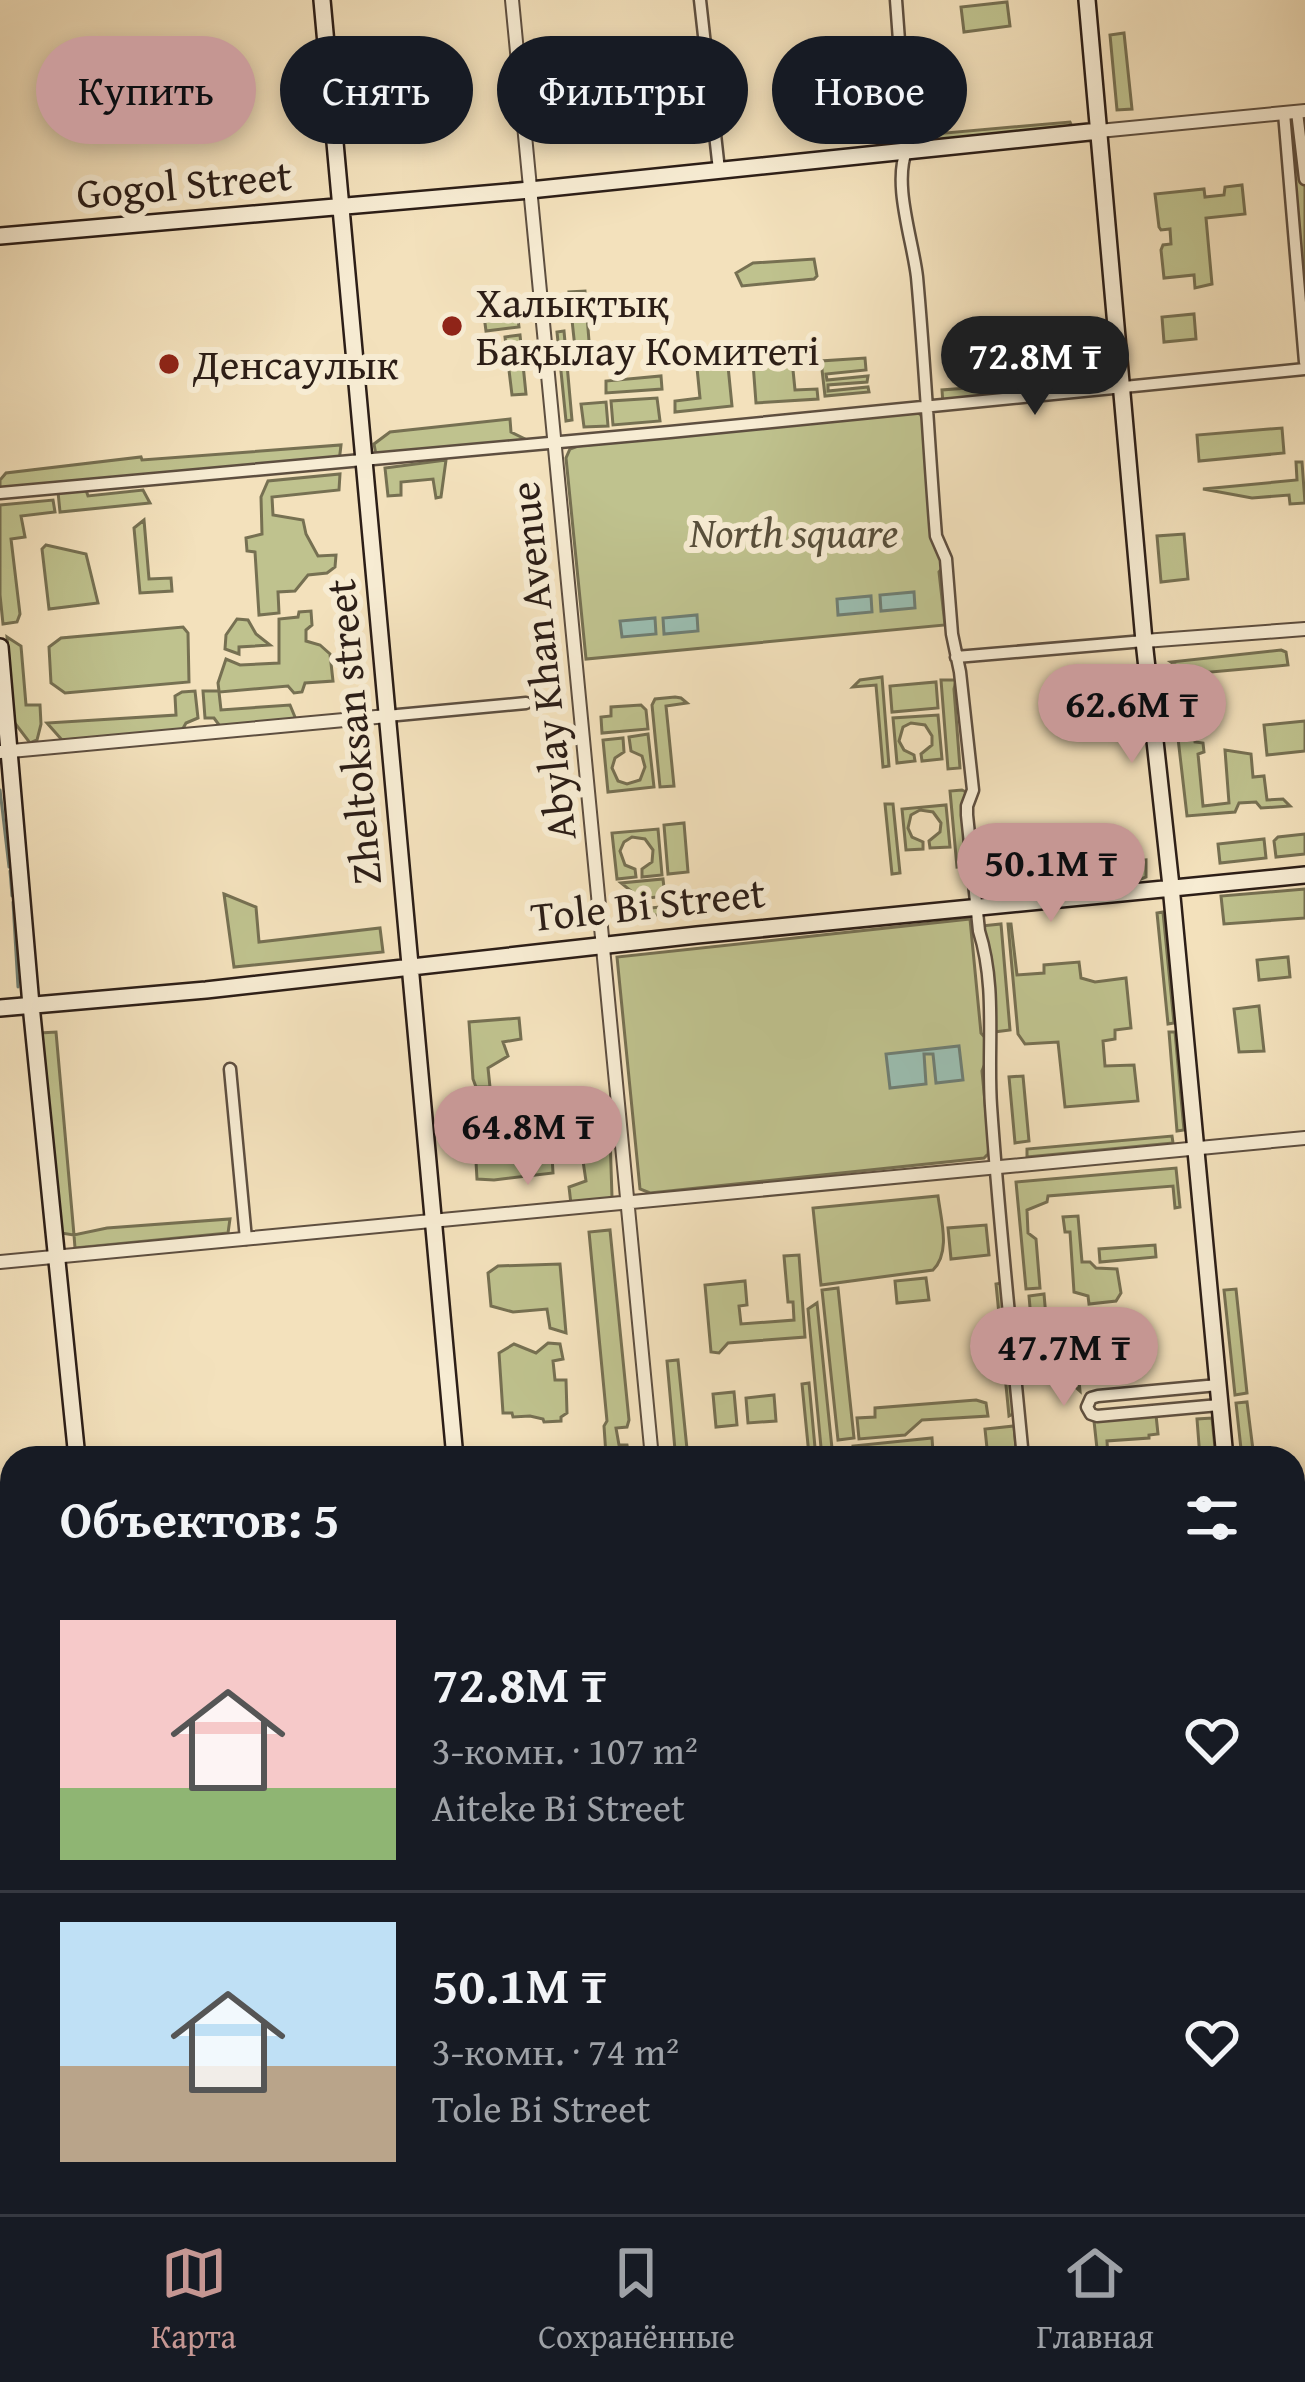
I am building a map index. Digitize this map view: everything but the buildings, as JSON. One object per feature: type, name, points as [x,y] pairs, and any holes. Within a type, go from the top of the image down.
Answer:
[{"type":"main road","name":"Zheltoksan street","points":[[322,0],[453,1446]]},
{"type":"main road","points":[[1088,0],[1144,641],[1172,886],[1224,1446]]},
{"type":"main road","name":"Gogol Street","points":[[0,236],[530,190],[906,145],[1099,131]]},
{"type":"main road","points":[[0,647],[6,752],[76,1446]]},
{"type":"main road","name":"Tole Bi Street","points":[[0,1008],[1305,875]]},
{"type":"street","name":"Abylay Khan Avenue","points":[[512,0],[651,1446]]},
{"type":"street","points":[[700,0],[719,170]]},
{"type":"street","points":[[896,0],[906,145],[902,172],[916,273],[936,536],[946,559],[973,790],[967,806],[992,1037],[988,1068],[1022,1446]]},
{"type":"street","points":[[1295,112],[1305,179]]},
{"type":"street","points":[[0,493],[1124,387],[1305,365],[1295,112]]},
{"type":"street","name":"Gogol Street","points":[[1099,131],[1295,112]]},
{"type":"street","points":[[956,657],[1305,628]]},
{"type":"street","points":[[6,752],[526,703]]},
{"type":"street","points":[[230,1069],[247,1239]]},
{"type":"street","points":[[0,1262],[628,1203],[996,1176],[1305,1138]]},
{"type":"street","points":[[1218,1385],[1098,1396],[1091,1398],[1088,1407],[1097,1416],[1220,1405]]},
{"type":"green space","points":[[1007,2],[1010,26],[964,32],[961,7]]},
{"type":"green space","points":[[1124,33],[1132,109],[1117,110],[1110,35]]},
{"type":"green space","points":[[1070,122],[1072,127],[967,137],[967,131]]},
{"type":"green space","points":[[1301,137],[1305,179],[1305,358],[1286,138]]},
{"type":"green space","points":[[1242,185],[1245,214],[1206,218],[1212,284],[1195,288],[1194,275],[1164,278],[1161,250],[1171,244],[1170,229],[1159,227],[1155,194],[1204,189],[1205,197],[1224,195],[1225,187]]},
{"type":"green space","points":[[814,259],[814,279],[742,286],[736,273],[753,263]]},
{"type":"green space","points":[[585,291],[591,366],[577,367],[569,292]]},
{"type":"green space","points":[[516,303],[519,327],[486,331],[483,308]]},
{"type":"green space","points":[[1194,314],[1196,339],[1164,342],[1162,317]]},
{"type":"green space","points":[[564,331],[572,420],[566,421],[557,332]]},
{"type":"green space","points":[[520,335],[526,394],[512,395],[505,337]]},
{"type":"green space","points":[[865,358],[866,370],[826,374],[827,380],[868,376],[867,382],[828,385],[828,391],[868,387],[869,392],[825,396],[821,361]]},
{"type":"green space","points":[[792,360],[795,390],[817,389],[818,399],[756,403],[753,363]]},
{"type":"green space","points":[[728,366],[732,406],[675,412],[675,401],[700,398],[697,368]]},
{"type":"green space","points":[[661,376],[662,389],[606,393],[606,381]]},
{"type":"green space","points":[[1110,376],[1111,388],[1015,396],[1015,384]]},
{"type":"green space","points":[[1006,385],[1007,397],[943,404],[942,390]]},
{"type":"green space","points":[[657,398],[660,421],[613,425],[611,401]]},
{"type":"green space","points":[[606,402],[608,426],[584,427],[581,404]]},
{"type":"green space","name":"North square","points":[[915,412],[923,419],[943,567],[939,572],[945,625],[586,659],[566,458],[570,449]]},
{"type":"green space","points":[[510,419],[511,432],[531,442],[376,455],[374,444],[390,432]]},
{"type":"green space","points":[[1282,428],[1284,453],[1199,461],[1197,435]]},
{"type":"green space","points":[[341,445],[339,462],[0,493],[0,480],[6,473],[141,457]]},
{"type":"green space","points":[[446,460],[441,497],[436,498],[433,479],[401,482],[401,495],[388,496],[385,468]]},
{"type":"green space","points":[[1296,462],[1302,462],[1305,503],[1290,504],[1289,495],[1252,498],[1203,489],[1297,480]]},
{"type":"green space","points":[[340,474],[339,490],[272,497],[273,515],[303,520],[318,556],[336,555],[335,567],[308,575],[295,591],[278,592],[279,613],[259,615],[255,552],[247,551],[246,538],[262,534],[261,497],[268,481]]},
{"type":"green space","points":[[86,490],[88,496],[143,490],[150,503],[60,512],[58,492]]},
{"type":"green space","points":[[53,500],[55,512],[21,516],[25,537],[11,539],[20,614],[17,622],[3,624],[0,505]]},
{"type":"green space","points":[[144,520],[149,579],[171,578],[172,591],[140,593],[134,528]]},
{"type":"green space","points":[[1184,534],[1188,579],[1161,582],[1157,536]]},
{"type":"green space","points":[[46,545],[86,554],[98,603],[49,609],[42,549]]},
{"type":"green space","points":[[311,611],[306,641],[330,654],[333,681],[305,683],[302,692],[294,693],[288,686],[219,692],[221,710],[290,705],[297,722],[222,729],[214,718],[205,718],[203,691],[219,691],[226,659],[240,665],[279,663],[279,619]]},
{"type":"green space","points":[[237,619],[248,620],[270,645],[239,647],[239,654],[225,649],[226,635]]},
{"type":"green space","points":[[183,627],[188,633],[189,682],[65,693],[51,683],[49,647],[61,638]]},
{"type":"green space","points":[[7,637],[21,646],[26,705],[40,705],[37,740],[30,743],[14,722]]},
{"type":"green space","points":[[1286,652],[1288,665],[1189,674],[1171,662]]},
{"type":"green space","points":[[882,677],[889,766],[883,767],[876,685],[853,687],[860,680]]},
{"type":"green space","points":[[941,680],[956,680],[960,768],[948,769]]},
{"type":"green space","points":[[936,682],[938,708],[892,712],[890,686]]},
{"type":"green space","points":[[195,691],[198,718],[186,723],[181,732],[62,740],[47,723],[176,715],[175,696]]},
{"type":"green space","points":[[1191,693],[1195,742],[1203,743],[1204,752],[1198,754],[1203,806],[1229,803],[1225,750],[1251,754],[1253,777],[1264,776],[1267,800],[1283,799],[1290,806],[1261,808],[1256,802],[1239,803],[1235,812],[1187,816],[1173,695]]},
{"type":"green space","points":[[675,697],[687,703],[666,706],[674,786],[660,787],[652,705],[655,699]]},
{"type":"green space","points":[[641,705],[648,729],[602,733],[601,717],[611,716],[611,707]]},
{"type":"green space","points":[[938,715],[942,759],[922,761],[932,736],[925,725],[911,723],[903,727],[899,741],[915,761],[897,763],[893,718]]},
{"type":"green space","points":[[1305,721],[1305,751],[1267,755],[1264,725]]},
{"type":"green space","points":[[648,734],[654,787],[608,792],[603,740],[623,738],[624,752],[612,768],[618,781],[627,784],[640,780],[645,767],[642,756],[631,751],[629,737]]},
{"type":"green space","points":[[950,791],[966,792],[962,807],[967,866],[957,867]]},
{"type":"green space","points":[[885,804],[893,804],[900,873],[892,874]]},
{"type":"green space","points":[[946,805],[950,847],[930,848],[929,841],[940,832],[941,823],[933,812],[920,810],[911,815],[908,828],[912,837],[923,842],[923,849],[906,850],[902,809]]},
{"type":"green space","points":[[684,823],[688,872],[668,874],[664,825]]},
{"type":"green space","points":[[658,829],[662,875],[642,877],[642,869],[652,862],[653,850],[645,839],[632,837],[620,851],[636,877],[617,879],[612,833]]},
{"type":"green space","points":[[1305,834],[1305,854],[1276,857],[1278,837]]},
{"type":"green space","points":[[1264,839],[1266,858],[1220,863],[1218,844]]},
{"type":"green space","points":[[1146,860],[1146,877],[1126,888],[1105,889],[1099,874],[1080,877],[1080,866]]},
{"type":"green space","points":[[1073,867],[1077,882],[1070,883],[1067,892],[1026,896],[1003,889],[1002,873]]},
{"type":"green space","points":[[663,879],[665,896],[641,899],[621,883]]},
{"type":"green space","points":[[1305,889],[1305,918],[1224,924],[1221,896]]},
{"type":"green space","points":[[224,894],[256,907],[259,942],[380,928],[383,952],[234,967]]},
{"type":"green space","points":[[691,904],[692,912],[621,918],[620,911]]},
{"type":"green space","points":[[1163,912],[1174,1023],[1168,1024],[1157,913]]},
{"type":"green space","points":[[970,919],[981,1033],[990,1051],[982,1071],[989,1145],[984,1158],[650,1193],[640,1189],[617,957]]},
{"type":"green space","points":[[1001,924],[1010,1030],[994,1032],[981,926]]},
{"type":"green space","points":[[1008,924],[1017,975],[1044,973],[1044,965],[1079,962],[1081,978],[1095,982],[1126,978],[1131,1028],[1115,1030],[1115,1039],[1103,1041],[1105,1066],[1134,1065],[1138,1101],[1065,1107],[1058,1042],[1025,1044],[1018,1034]]},
{"type":"green space","points":[[1288,957],[1290,977],[1259,980],[1257,960]]},
{"type":"green space","points":[[1259,1006],[1264,1051],[1239,1052],[1234,1009]]},
{"type":"green space","points":[[519,1018],[521,1039],[503,1042],[508,1056],[488,1068],[490,1087],[476,1087],[469,1022]]},
{"type":"green space","points":[[56,1032],[74,1235],[61,1233],[40,1033]]},
{"type":"green space","points":[[1169,1032],[1175,1032],[1184,1130],[1177,1131]]},
{"type":"green space","points":[[1023,1076],[1029,1141],[1015,1143],[1009,1077]]},
{"type":"green space","points":[[549,1104],[553,1173],[477,1179],[478,1132],[535,1126],[536,1105]]},
{"type":"green space","points":[[610,1136],[612,1197],[571,1204],[569,1187],[586,1181],[580,1141]]},
{"type":"green space","points":[[1172,1136],[1173,1143],[1027,1157],[1027,1149]]},
{"type":"green space","points":[[1176,1168],[1180,1207],[1175,1208],[1173,1186],[1048,1196],[1047,1202],[1027,1210],[1028,1233],[1036,1239],[1040,1288],[1026,1289],[1016,1182]]},
{"type":"green space","points":[[938,1196],[943,1245],[933,1270],[821,1285],[813,1208]]},
{"type":"green space","points":[[1078,1216],[1082,1262],[1117,1269],[1121,1293],[1116,1301],[1089,1304],[1088,1296],[1074,1292],[1070,1232],[1065,1232],[1063,1217]]},
{"type":"green space","points":[[230,1219],[228,1233],[75,1248],[74,1235]]},
{"type":"green space","points":[[986,1225],[989,1255],[951,1259],[948,1228]]},
{"type":"green space","points":[[610,1230],[629,1420],[627,1427],[616,1428],[619,1445],[627,1446],[605,1446],[589,1232]]},
{"type":"green space","points":[[1155,1245],[1156,1257],[1100,1262],[1099,1249]]},
{"type":"green space","points":[[799,1255],[805,1337],[728,1343],[719,1353],[711,1352],[705,1285],[745,1281],[747,1305],[739,1306],[741,1324],[794,1320],[784,1256]]},
{"type":"green space","points":[[560,1264],[566,1333],[550,1328],[547,1309],[513,1312],[491,1306],[488,1273],[498,1266]]},
{"type":"green space","points":[[926,1278],[929,1300],[897,1303],[895,1281]]},
{"type":"green space","points":[[1002,1283],[1015,1413],[1009,1416],[996,1284]]},
{"type":"green space","points":[[838,1288],[854,1438],[838,1440],[822,1290]]},
{"type":"green space","points":[[1236,1289],[1247,1393],[1235,1395],[1224,1290]]},
{"type":"green space","points":[[1044,1294],[1048,1340],[1075,1338],[1080,1391],[1062,1375],[1060,1351],[1034,1353],[1029,1296]]},
{"type":"green space","points":[[817,1303],[832,1446],[821,1446],[808,1309]]},
{"type":"green space","points":[[548,1343],[560,1344],[563,1359],[553,1361],[555,1380],[566,1380],[567,1413],[561,1421],[544,1422],[503,1413],[499,1353],[514,1344],[536,1353]]},
{"type":"green space","points":[[678,1360],[687,1446],[675,1446],[667,1361]]},
{"type":"green space","points":[[809,1383],[815,1446],[808,1446],[802,1384]]},
{"type":"green space","points":[[734,1392],[737,1425],[716,1427],[713,1394]]},
{"type":"green space","points":[[774,1395],[776,1421],[748,1423],[746,1398]]},
{"type":"green space","points":[[1247,1402],[1252,1446],[1241,1446],[1236,1403]]},
{"type":"green space","points":[[986,1403],[988,1416],[922,1420],[905,1435],[859,1439],[857,1418],[875,1417],[875,1408]]},
{"type":"green space","points":[[1156,1415],[1158,1434],[1097,1446],[1094,1421]]},
{"type":"green space","points":[[1212,1418],[1215,1446],[1199,1446],[1197,1419]]},
{"type":"green space","points":[[1014,1426],[1016,1446],[987,1446],[985,1429]]},
{"type":"green space","points":[[932,1438],[933,1446],[853,1446]]},
{"type":"shaded area","points":[[914,592],[915,608],[881,611],[880,595]]},
{"type":"shaded area","points":[[871,596],[872,612],[838,615],[837,599]]},
{"type":"shaded area","points":[[697,615],[698,631],[664,634],[663,618]]},
{"type":"shaded area","points":[[655,618],[656,634],[622,637],[620,621]]},
{"type":"shaded area","points":[[959,1046],[963,1080],[936,1083],[933,1054],[924,1054],[926,1084],[890,1088],[886,1054]]},
{"type":"waterway","points":[[0,790],[9,867]]},
{"type":"waterway","points":[[10,871],[12,896]]},
{"type":"waterway","points":[[13,902],[18,987]]},
{"type":"waterway","points":[[0,1000],[8,1000]]},
{"type":"place","name":"Халықтық Бақылау Комитеті","points":[[452,326]]},
{"type":"place","name":"Денсаулык","points":[[169,364]]}]
